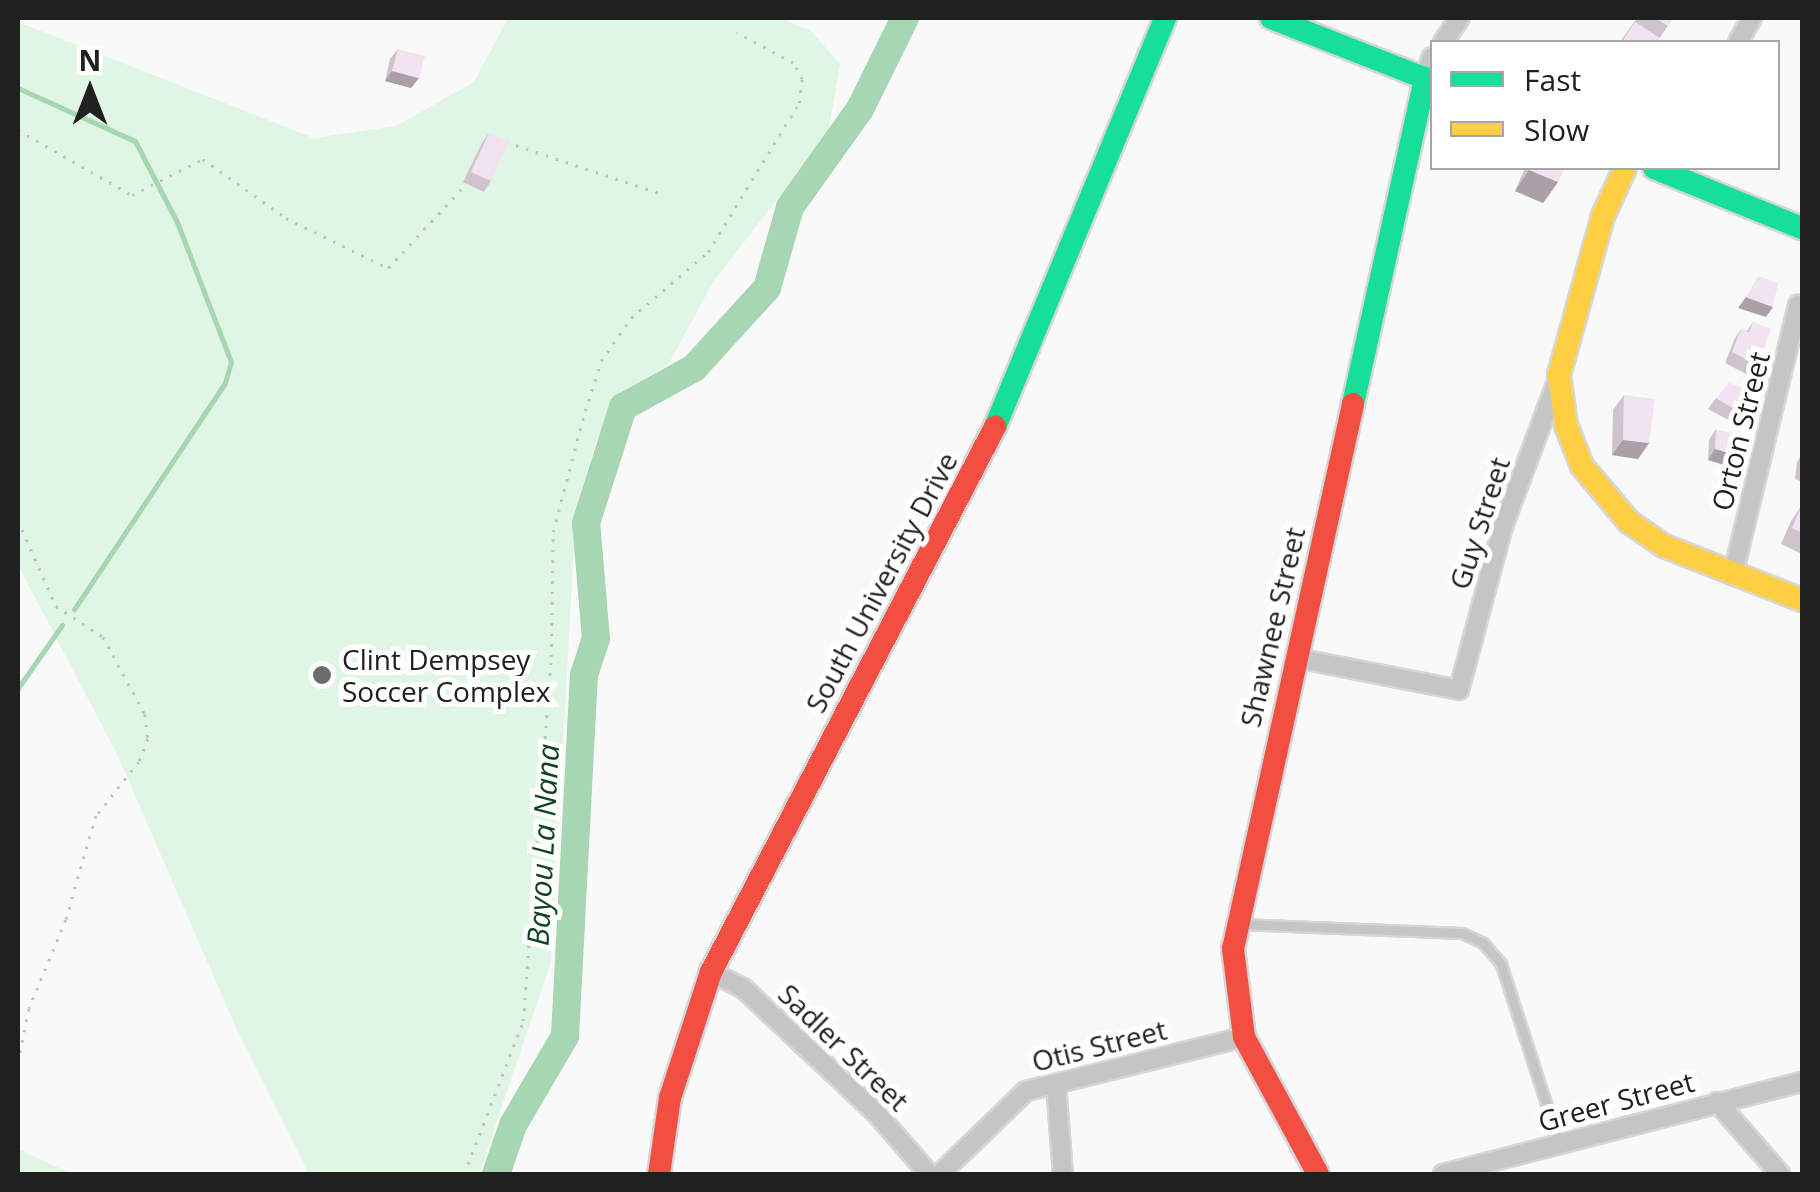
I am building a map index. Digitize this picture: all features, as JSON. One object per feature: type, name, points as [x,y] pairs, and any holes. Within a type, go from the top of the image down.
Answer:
[{"type":"street","name":"South University Drive","points":[[659,1174],[670,1098],[711,972],[1004,412],[1165,18]]},
{"type":"street","points":[[1271,18],[1430,72]]},
{"type":"street","points":[[1444,40],[1460,18]]},
{"type":"street","points":[[1739,40],[1752,18]]},
{"type":"street","name":"Shawnee Street","points":[[1318,1174],[1244,1037],[1231,976],[1237,924],[1430,72]]},
{"type":"street","points":[[1625,170],[1603,216],[1559,375],[1566,425],[1604,496],[1664,546],[1734,570],[1802,600]]},
{"type":"street","points":[[1659,170],[1802,228]]},
{"type":"street","name":"Orton Street","points":[[1734,570],[1798,305]]},
{"type":"street","name":"Guy Street","points":[[1296,658],[1459,690],[1502,528],[1559,375]]},
{"type":"street","name":"Sadler Street","points":[[711,972],[743,988],[876,1112],[929,1174]]},
{"type":"street","name":"Otis Street","points":[[940,1174],[1008,1104],[1056,1084],[1244,1037]]},
{"type":"street","name":"Greer Street","points":[[1443,1174],[1509,1166],[1559,1144],[1802,1082]]},
{"type":"street","points":[[1056,1084],[1063,1174]]},
{"type":"street","points":[[1718,1102],[1780,1174]]},
{"type":"lane","points":[[1237,924],[1462,933],[1483,943],[1501,964],[1559,1144]]},
{"type":"path","points":[[464,1174],[523,1021],[552,657],[552,532],[585,411],[601,362],[630,318],[708,252],[798,103],[802,79],[793,62],[737,33]]},
{"type":"path","points":[[18,130],[132,195],[203,159],[286,218],[388,268],[466,186]]},
{"type":"path","points":[[496,142],[665,195]]},
{"type":"path","points":[[18,520],[56,606],[102,637],[145,714],[148,739],[139,762],[96,816],[66,920],[29,1009],[18,1062]]},
{"type":"green space","name":"Clint Dempsey Soccer Complex","points":[[508,18],[779,18],[810,30],[840,64],[828,134],[713,282],[668,365],[617,394],[597,439],[576,507],[551,962],[479,1174],[309,1174],[237,1030],[117,754],[18,565],[18,22],[314,138],[396,126],[474,82]]},
{"type":"green space","points":[[18,1149],[72,1174],[18,1174]]},
{"type":"building","points":[[1655,18],[1673,18],[1668,26]]},
{"type":"building","points":[[1635,22],[1660,38],[1658,40],[1623,40]]},
{"type":"building","points":[[398,49],[425,56],[419,78],[392,71]]},
{"type":"building","points":[[489,133],[509,142],[491,181],[471,172]]},
{"type":"building","points":[[1529,170],[1563,170],[1558,182]]},
{"type":"building","points":[[1758,276],[1778,283],[1773,307],[1746,297]]},
{"type":"building","points":[[1753,322],[1771,329],[1757,365],[1732,352],[1741,329],[1749,332]]},
{"type":"building","points":[[1729,383],[1749,390],[1742,413],[1716,398]]},
{"type":"building","points":[[1624,395],[1655,399],[1649,443],[1623,440]]},
{"type":"building","points":[[1716,429],[1747,438],[1739,456],[1715,449]]},
{"type":"building","points":[[1802,505],[1802,533],[1792,528]]},
{"type":"waterway","name":"Bayou La Nana","points":[[496,1174],[513,1125],[565,1036],[584,675],[596,639],[586,523],[623,407],[694,368],[767,288],[790,207],[860,109],[905,18]]},
{"type":"waterway","points":[[18,88],[135,141],[177,222],[231,362],[225,383],[74,609]]},
{"type":"waterway","points":[[18,688],[62,625]]},
{"type":"traffic: fast","points":[[995,427],[1165,18]]},
{"type":"traffic: fast","points":[[1271,18],[1430,80]]},
{"type":"traffic: fast","points":[[1353,404],[1425,78]]},
{"type":"traffic: fast","points":[[1659,170],[1802,228]]},
{"type":"traffic: slow","points":[[1624,170],[1603,216],[1559,375],[1566,425],[1582,466],[1629,522],[1664,546],[1802,600]]},
{"type":"traffic: jam","points":[[1318,1174],[1244,1037],[1233,949],[1353,404]]},
{"type":"traffic: jam","points":[[659,1174],[670,1098],[711,972],[995,427]]},
{"type":"place","name":"Clint Dempsey Soccer Complex","points":[[322,675]]}]
